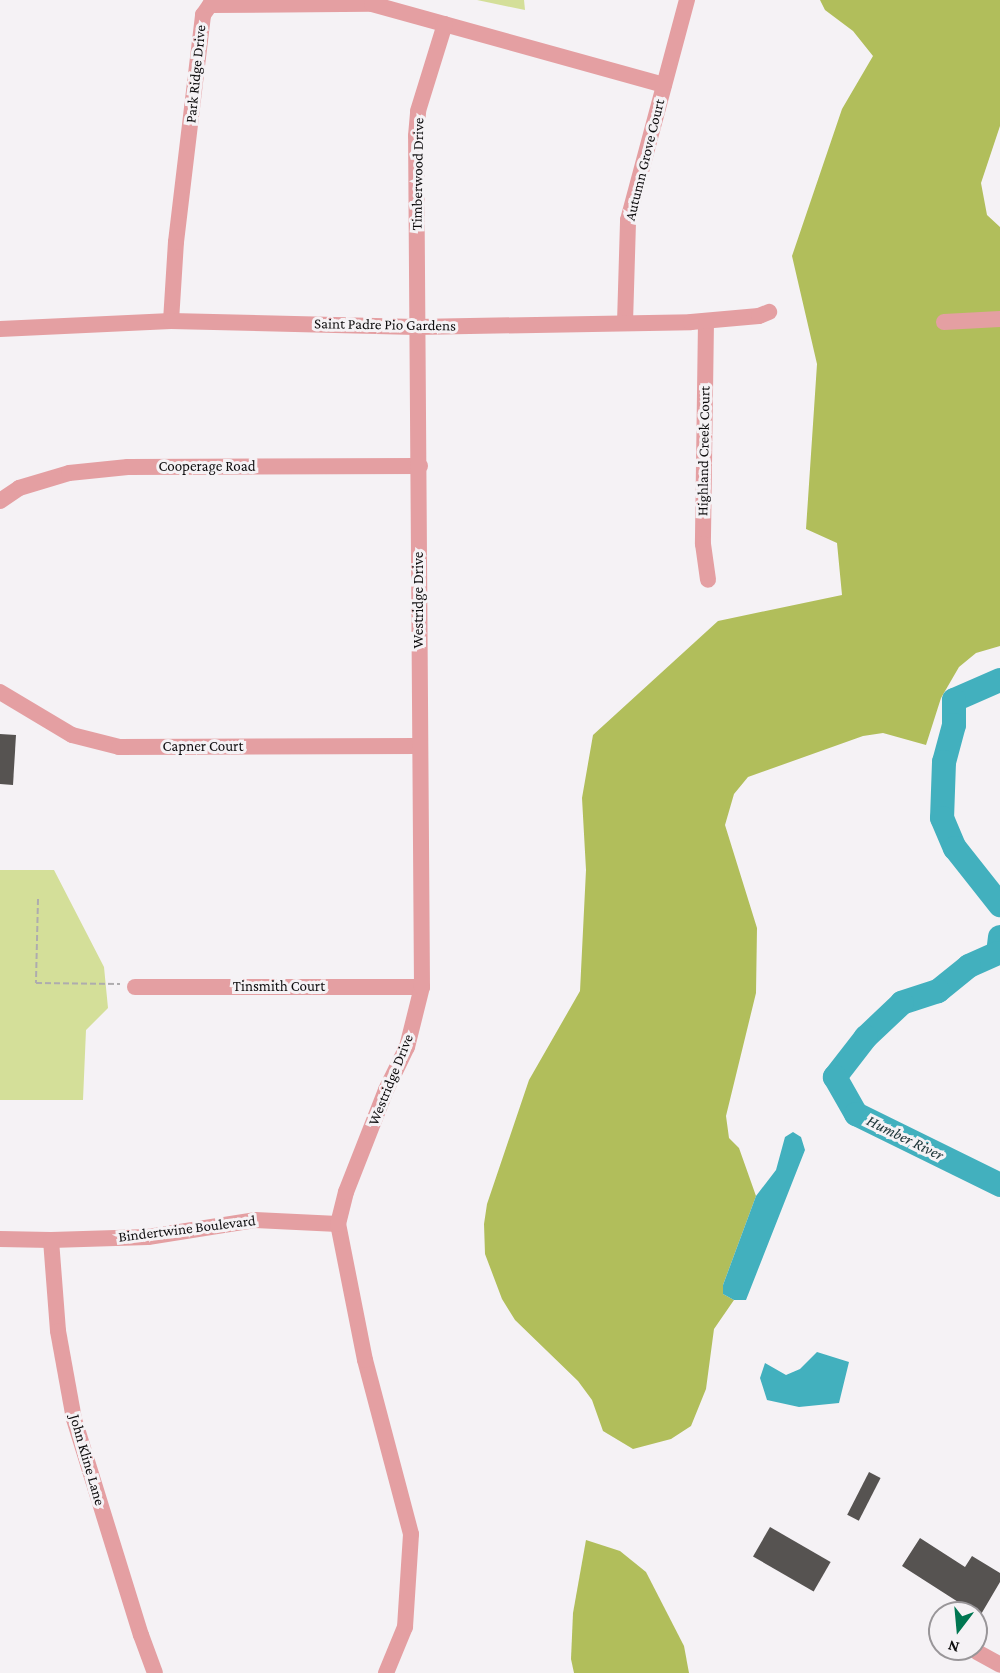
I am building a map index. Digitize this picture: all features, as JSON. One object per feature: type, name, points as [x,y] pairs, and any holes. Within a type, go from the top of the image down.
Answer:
[{"type":"street","name":"Autumn Grove Court","points":[[625,323],[628,220],[687,0]]},
{"type":"street","name":"Park Ridge Drive","points":[[171,321],[176,242],[203,15],[210,5],[372,4],[664,85]]},
{"type":"street","name":"Timberwood Drive","points":[[416,327],[418,111],[445,24]]},
{"type":"street","name":"Saint Padre Pio Gardens","points":[[0,329],[171,321],[416,327],[625,323],[706,321],[759,316],[769,312]]},
{"type":"street","points":[[944,322],[1000,318]]},
{"type":"street","name":"Highland Creek Court","points":[[706,321],[703,544],[708,580]]},
{"type":"street","name":"Westridge Drive","points":[[386,1673],[405,1627],[411,1534],[365,1360],[338,1224],[358,1161],[386,1090],[407,1047],[422,987],[418,746],[420,465],[416,327]]},
{"type":"street","name":"Cooperage Road","points":[[0,501],[19,488],[69,473],[128,467],[420,465]]},
{"type":"street","name":"Capner Court","points":[[0,692],[72,735],[120,747],[418,746]]},
{"type":"street","name":"Tinsmith Court","points":[[135,987],[422,987]]},
{"type":"street","name":"Bindertwine Boulevard","points":[[0,1239],[148,1237],[255,1220],[338,1224]]},
{"type":"street","name":"John Kline Lane","points":[[51,1240],[58,1331],[74,1419],[155,1673]]},
{"type":"path","points":[[38,899],[36,983],[111,982],[135,987]]},
{"type":"green space","points":[[477,0],[524,0],[525,10]]},
{"type":"green space","points":[[820,0],[1000,0],[1000,126],[981,183],[987,215],[1000,227],[1000,646],[976,653],[959,667],[941,698],[926,745],[883,733],[863,736],[748,777],[734,794],[725,825],[757,928],[756,993],[726,1116],[729,1138],[739,1148],[756,1196],[723,1285],[723,1294],[734,1300],[714,1329],[706,1389],[691,1426],[671,1439],[633,1449],[603,1431],[592,1400],[578,1381],[515,1320],[502,1299],[485,1254],[484,1224],[487,1204],[529,1080],[580,991],[586,870],[582,798],[593,735],[718,621],[842,595],[837,543],[806,529],[817,364],[792,256],[842,109],[873,56],[853,31],[825,10]]},
{"type":"green space","points":[[0,870],[54,870],[104,967],[108,1008],[86,1030],[83,1100],[0,1100]]},
{"type":"green space","points":[[586,1540],[620,1551],[646,1572],[684,1646],[689,1673],[574,1673],[571,1659],[573,1613]]},
{"type":"water","points":[[793,1132],[801,1137],[805,1150],[746,1300],[734,1300],[723,1294],[723,1285],[756,1196],[776,1170],[785,1137]]},
{"type":"water","points":[[817,1352],[849,1362],[839,1403],[799,1407],[767,1400],[760,1378],[765,1363],[786,1375],[800,1369]]},
{"type":"building","points":[[0,734],[16,735],[13,785],[0,784]]},
{"type":"building","points":[[869,1472],[881,1478],[859,1521],[847,1515]]},
{"type":"building","points":[[770,1527],[831,1562],[814,1591],[753,1556]]},
{"type":"building","points":[[920,1538],[965,1567],[972,1556],[1000,1573],[1000,1582],[988,1602],[957,1601],[902,1566]]},
{"type":"waterway","name":"Humber River","points":[[1000,680],[954,700],[954,725],[944,762],[942,818],[955,848],[1000,905]]},
{"type":"waterway","name":"Humber River","points":[[1000,937],[998,953],[969,966],[938,991],[902,1003],[866,1037],[835,1077],[856,1114],[1000,1185]]}]
